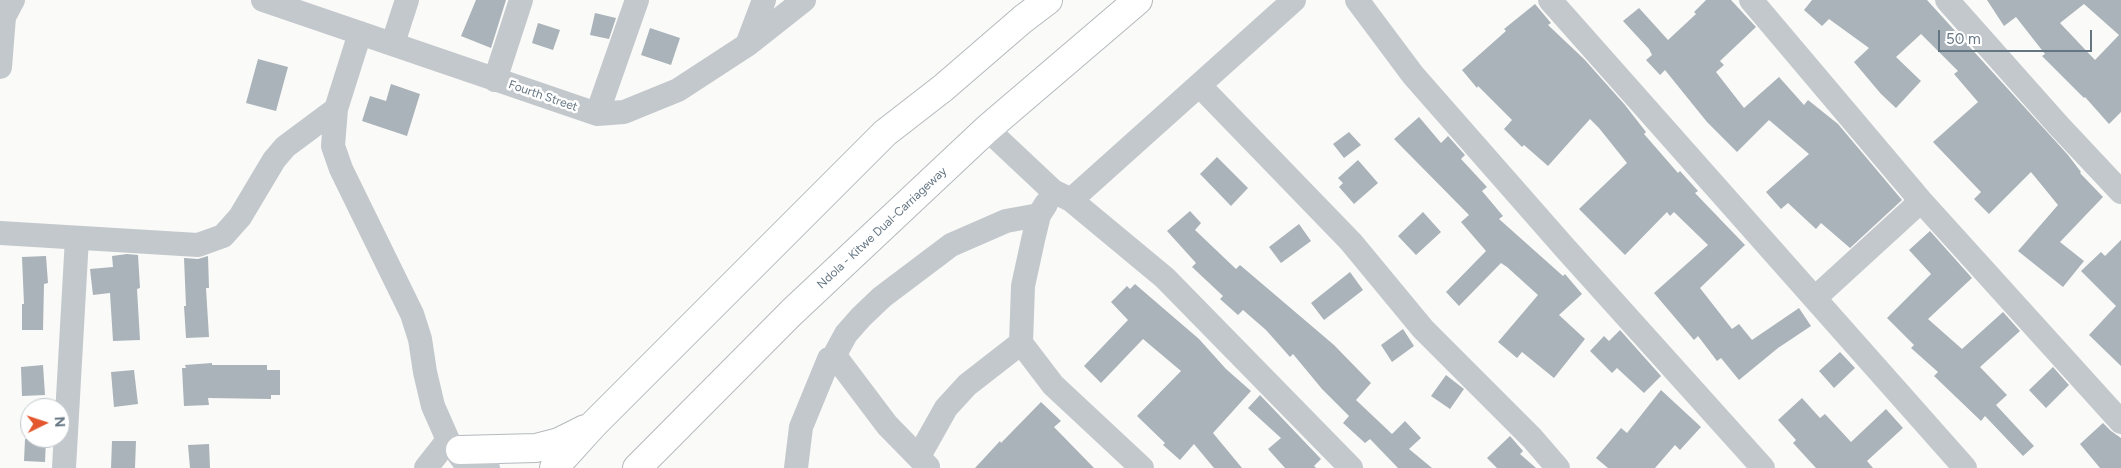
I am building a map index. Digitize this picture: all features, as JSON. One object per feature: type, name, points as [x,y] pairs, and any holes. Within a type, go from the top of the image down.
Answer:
[{"type":"highway","points":[[554,468],[594,424],[885,133],[943,88],[1022,19],[1048,0]]},
{"type":"highway","name":"Ndola - Kitwe Dual-Carriageway","points":[[637,468],[792,312],[987,129],[1138,0]]},
{"type":"highway","points":[[458,454],[536,448],[559,442],[594,424]]},
{"type":"street","points":[[0,67],[4,17],[13,0]]},
{"type":"street","points":[[393,43],[408,0]]},
{"type":"street","points":[[495,80],[522,0]]},
{"type":"street","points":[[597,114],[637,0]]},
{"type":"street","points":[[748,44],[764,0]]},
{"type":"street","name":"Fourth Street","points":[[277,2],[360,33],[597,114],[624,112],[678,90],[748,44],[804,0]]},
{"type":"street","points":[[796,468],[801,427],[828,359],[833,358],[846,334],[882,297],[951,245],[1006,221],[1039,215],[1200,86],[1294,0]]},
{"type":"street","points":[[1357,0],[1420,82],[1565,248],[1763,468]]},
{"type":"street","points":[[1550,0],[1965,468]]},
{"type":"street","points":[[1751,0],[1921,201],[2121,422]]},
{"type":"street","points":[[1947,0],[2059,126],[2121,192]]},
{"type":"street","points":[[360,33],[336,110],[333,146],[341,169],[412,314],[420,339],[433,406],[458,454],[488,468]]},
{"type":"street","points":[[1200,86],[1351,242],[1423,329],[1532,438],[1558,468]]},
{"type":"street","points":[[0,233],[198,245],[223,236],[240,217],[274,160],[285,147],[336,110]]},
{"type":"street","points":[[987,129],[1062,196],[1165,278],[1351,468]]},
{"type":"street","points":[[1815,298],[1921,201]]},
{"type":"street","points":[[1039,215],[1023,286],[1021,343],[1053,385],[1142,468]]},
{"type":"street","points":[[64,468],[76,238]]},
{"type":"street","points":[[833,358],[838,360],[887,425],[924,462],[946,408],[966,385],[1021,343]]},
{"type":"street","points":[[426,468],[458,454]]},
{"type":"building","points":[[476,0],[506,0],[491,48],[461,36]]},
{"type":"building","points":[[1706,0],[1731,0],[1756,27],[1720,61],[1724,65],[1716,72],[1744,108],[1779,77],[1804,105],[1808,100],[1838,124],[1902,200],[1850,248],[1821,223],[1816,229],[1788,203],[1781,209],[1766,192],[1809,154],[1769,120],[1737,152],[1707,122],[1665,70],[1660,75],[1646,60],[1652,55],[1649,49],[1623,21],[1639,8],[1668,40],[1696,14],[1694,12]]},
{"type":"building","points":[[1812,0],[1927,0],[2068,155],[2080,173],[2103,197],[2060,242],[2084,261],[2063,287],[2018,251],[2058,205],[2031,172],[1989,214],[1974,199],[1981,192],[1933,142],[1978,102],[1954,74],[1958,71],[1921,34],[1896,57],[1921,81],[1896,108],[1881,94],[1854,62],[1869,48],[1829,19],[1822,26],[1804,10]]},
{"type":"building","points":[[1987,0],[2121,0],[2121,112],[2109,124],[2085,97],[2042,56],[2045,54],[2016,17],[2004,26]],"holes":[[[2084,4],[2119,35],[2095,60],[2060,23]]]},
{"type":"building","points":[[1535,4],[1551,23],[1548,25],[1584,59],[1625,105],[1646,132],[1644,134],[1678,173],[1680,171],[1698,191],[1695,193],[1745,245],[1700,288],[1732,329],[1739,324],[1752,340],[1799,308],[1811,326],[1778,348],[1739,380],[1721,358],[1717,361],[1698,336],[1694,340],[1654,293],[1708,245],[1674,212],[1670,216],[1667,212],[1625,255],[1579,209],[1627,163],[1599,128],[1590,119],[1548,166],[1524,145],[1522,147],[1504,129],[1512,120],[1478,86],[1477,88],[1462,70],[1506,31],[1504,29]]},
{"type":"building","points":[[595,13],[616,18],[609,39],[590,35]]},
{"type":"building","points":[[538,23],[560,30],[553,50],[532,43]]},
{"type":"building","points":[[650,28],[680,38],[671,65],[641,55]]},
{"type":"building","points":[[258,59],[288,67],[276,111],[246,103]]},
{"type":"building","points":[[391,84],[420,94],[407,136],[362,121],[370,96],[386,101]]},
{"type":"building","points":[[1419,117],[1441,143],[1448,136],[1465,155],[1461,159],[1487,187],[1482,191],[1503,216],[1499,219],[1563,276],[1565,274],[1582,294],[1559,315],[1585,339],[1554,378],[1522,352],[1517,358],[1498,342],[1538,295],[1507,267],[1501,263],[1459,306],[1446,292],[1486,251],[1461,222],[1469,215],[1394,139]]},
{"type":"building","points":[[1349,132],[1361,145],[1344,158],[1333,144]]},
{"type":"building","points":[[1217,157],[1248,188],[1231,206],[1200,174]]},
{"type":"building","points":[[1358,160],[1378,183],[1354,204],[1339,187],[1343,183],[1338,178]]},
{"type":"building","points":[[1190,211],[1201,223],[1195,230],[1236,269],[1240,265],[1334,345],[1371,383],[1356,400],[1392,434],[1405,421],[1421,438],[1409,449],[1432,468],[1398,468],[1370,439],[1365,443],[1343,423],[1349,416],[1322,389],[1293,354],[1290,357],[1266,330],[1243,310],[1238,315],[1220,299],[1223,296],[1192,267],[1196,263],[1167,231]]},
{"type":"building","points":[[1423,212],[1441,232],[1416,255],[1398,236]]},
{"type":"building","points":[[1299,224],[1311,241],[1281,263],[1269,247]]},
{"type":"building","points":[[1930,231],[1972,278],[1928,319],[1962,349],[2003,312],[2020,331],[1980,367],[2007,395],[1996,405],[2034,446],[2023,456],[1985,416],[1981,421],[1934,376],[1938,372],[1911,348],[1914,345],[1887,318],[1931,274],[1909,250]]},
{"type":"building","points":[[2121,240],[2121,366],[2089,335],[2116,306],[2081,271],[2101,252],[2105,256]]},
{"type":"building","points":[[138,255],[140,288],[137,289],[140,340],[113,341],[110,293],[93,295],[90,269],[113,267],[112,256]]},
{"type":"building","points":[[46,256],[48,283],[44,284],[43,330],[22,330],[22,304],[24,304],[22,257]]},
{"type":"building","points":[[208,256],[209,288],[206,288],[209,337],[186,338],[184,258],[198,259]]},
{"type":"building","points":[[1350,272],[1363,290],[1324,320],[1311,303]]},
{"type":"building","points":[[1135,284],[1199,339],[1226,369],[1251,391],[1213,433],[1242,468],[1214,468],[1194,444],[1180,460],[1163,445],[1165,443],[1137,416],[1181,371],[1143,339],[1101,383],[1084,366],[1128,320],[1111,302],[1127,286],[1130,289]]},
{"type":"building","points":[[1403,329],[1414,346],[1392,362],[1381,345]]},
{"type":"building","points":[[1620,330],[1661,376],[1644,393],[1617,368],[1612,373],[1590,351],[1604,336],[1609,341]]},
{"type":"building","points":[[1840,352],[1855,368],[1834,388],[1819,371]]},
{"type":"building","points":[[212,363],[212,365],[267,365],[267,370],[280,370],[280,395],[271,395],[271,399],[208,398],[209,405],[184,406],[182,368],[186,368],[185,365]]},
{"type":"building","points":[[43,365],[45,395],[22,396],[21,367]]},
{"type":"building","points":[[2053,367],[2069,385],[2046,408],[2029,390]]},
{"type":"building","points":[[134,370],[138,404],[114,407],[111,372]]},
{"type":"building","points":[[1446,375],[1464,389],[1450,409],[1431,396]]},
{"type":"building","points":[[1661,390],[1701,427],[1680,450],[1675,445],[1655,468],[1608,468],[1596,458],[1621,428],[1627,433]]},
{"type":"building","points":[[1260,395],[1321,459],[1314,466],[1316,468],[1285,468],[1268,449],[1281,438],[1248,408]]},
{"type":"building","points":[[1802,398],[1820,418],[1825,414],[1851,442],[1886,409],[1903,428],[1867,461],[1873,468],[1816,468],[1793,443],[1796,440],[1778,420]]},
{"type":"building","points":[[1041,402],[1061,421],[1054,427],[1094,468],[975,468],[1000,441],[1001,443]]},
{"type":"building","points":[[2103,423],[2121,438],[2121,468],[2100,468],[2080,444]]},
{"type":"building","points":[[1510,436],[1523,451],[1520,454],[1536,468],[1497,468],[1487,458]]},
{"type":"building","points":[[112,441],[136,441],[135,468],[111,468]]},
{"type":"building","points":[[209,444],[210,468],[190,468],[188,445]]},
{"type":"building","points":[[25,448],[46,448],[45,462],[24,461]]}]
